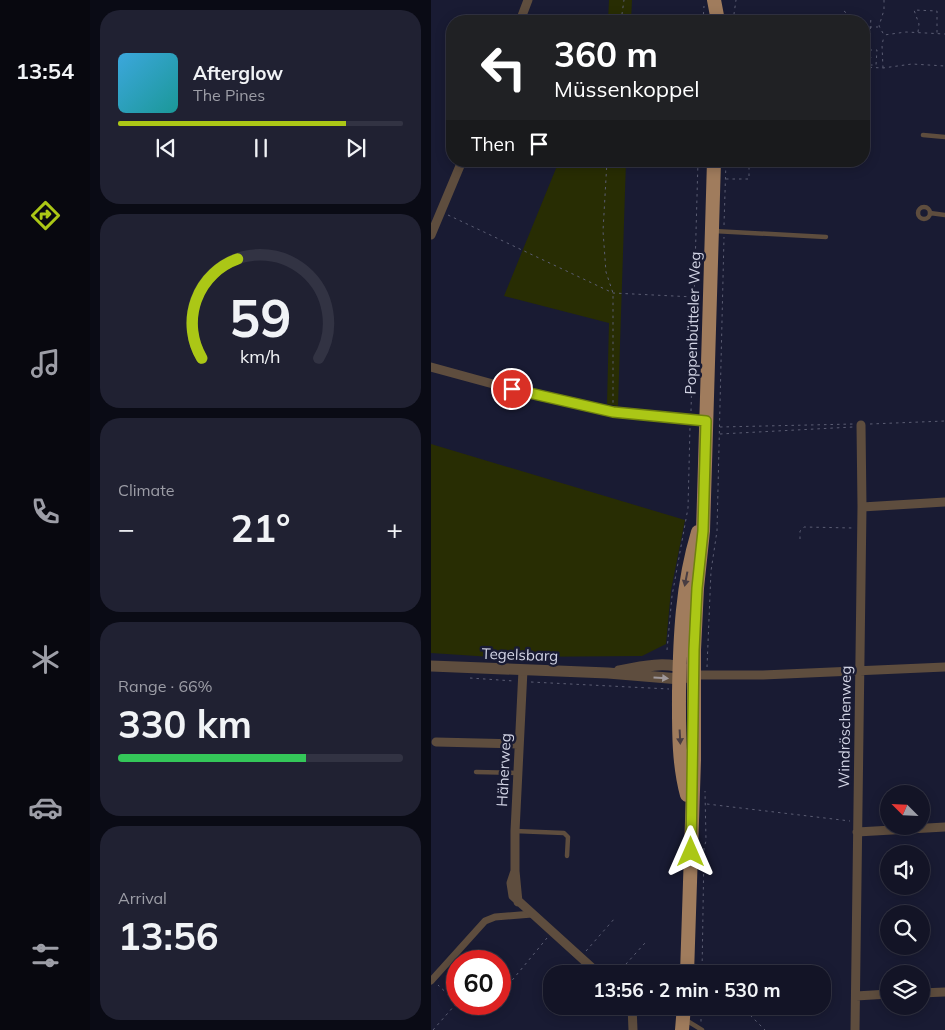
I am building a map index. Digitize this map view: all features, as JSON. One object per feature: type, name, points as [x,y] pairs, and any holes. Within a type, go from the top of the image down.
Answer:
[{"type":"main road","points":[[714,0],[718,15]]},
{"type":"main road","points":[[720,15],[724,0]]},
{"type":"main road","name":"Poppenbütteler Weg","points":[[687,965],[694,760],[694,675],[706,421],[718,231],[714,167]]},
{"type":"main road","name":"Poppenbütteler Weg","points":[[691,811],[684,783],[681,756],[679,678],[686,582],[703,516]]},
{"type":"main road","points":[[687,1015],[691,1027]]},
{"type":"street","points":[[523,15],[529,0]]},
{"type":"street","points":[[431,236],[460,167]]},
{"type":"street","points":[[431,367],[493,384],[613,412],[706,421]]},
{"type":"street","name":"Windröschenweg","points":[[855,1030],[862,507],[861,425]]},
{"type":"street","points":[[862,507],[945,502]]},
{"type":"street","name":"Tegelsbarg","points":[[431,666],[522,676],[608,673],[630,669],[679,678]]},
{"type":"street","points":[[679,678],[694,675],[860,672],[945,667]]},
{"type":"street","name":"Häherweg","points":[[522,676],[515,871],[511,891],[518,902],[589,965]]},
{"type":"street","points":[[436,742],[519,744]]},
{"type":"street","points":[[858,827],[945,827]]},
{"type":"street","points":[[432,980],[485,921],[495,917],[531,914]]},
{"type":"street","points":[[930,993],[945,992]]},
{"type":"street","points":[[855,996],[880,995]]},
{"type":"street","points":[[632,1015],[633,1030]]},
{"type":"lane","points":[[923,135],[945,137]]},
{"type":"lane","points":[[930,213],[945,214]]},
{"type":"lane","points":[[718,231],[826,237]]},
{"type":"lane","points":[[476,772],[518,773]]},
{"type":"lane","points":[[515,831],[564,833],[568,837],[567,856]]},
{"type":"path","points":[[622,15],[624,0]]},
{"type":"path","points":[[734,15],[735,0]]},
{"type":"path","points":[[883,68],[882,45],[884,35],[879,26],[884,10],[884,0]]},
{"type":"path","points":[[703,10],[703,15]]},
{"type":"path","points":[[918,33],[919,24],[914,10],[937,11],[937,34]]},
{"type":"path","points":[[844,12],[848,15]]},
{"type":"path","points":[[871,16],[870,27],[879,26]]},
{"type":"path","points":[[884,35],[945,34]]},
{"type":"path","points":[[870,50],[877,50],[876,65],[870,66]]},
{"type":"path","points":[[871,58],[877,58]]},
{"type":"path","points":[[870,66],[883,68],[912,64],[938,68],[945,66]]},
{"type":"path","points":[[607,167],[603,231],[606,272],[613,293],[613,412]]},
{"type":"path","points":[[667,650],[672,596],[688,508],[698,167]]},
{"type":"path","points":[[710,600],[711,571],[716,534],[719,434],[718,231],[726,167]]},
{"type":"path","points":[[725,179],[749,180],[749,167]]},
{"type":"path","points":[[441,212],[613,293],[694,297]]},
{"type":"path","points":[[719,434],[945,421]]},
{"type":"path","points":[[719,427],[861,425]]},
{"type":"path","points":[[800,538],[800,531],[804,528],[861,528]]},
{"type":"path","points":[[470,678],[522,676],[679,678]]},
{"type":"path","points":[[702,965],[706,804],[704,786]]},
{"type":"path","points":[[706,804],[858,827]]},
{"type":"path","points":[[580,957],[615,918]]},
{"type":"path","points":[[511,982],[552,932]]},
{"type":"path","points":[[625,965],[645,943]]},
{"type":"path","points":[[432,980],[455,1000],[455,1005],[433,1030]]},
{"type":"path","points":[[691,1027],[697,1015]]},
{"type":"path","points":[[750,1015],[765,1030]]},
{"type":"green space","points":[[609,0],[632,0],[631,15],[608,15]]},
{"type":"green space","points":[[557,167],[626,167],[618,406],[607,404],[609,323],[504,296]]},
{"type":"green space","points":[[431,444],[685,520],[671,590],[666,644],[642,656],[492,657],[431,653]]},
{"type":"route","points":[[512,389],[613,412],[706,421],[702,552],[697,588],[694,650],[695,730],[691,852]]}]
